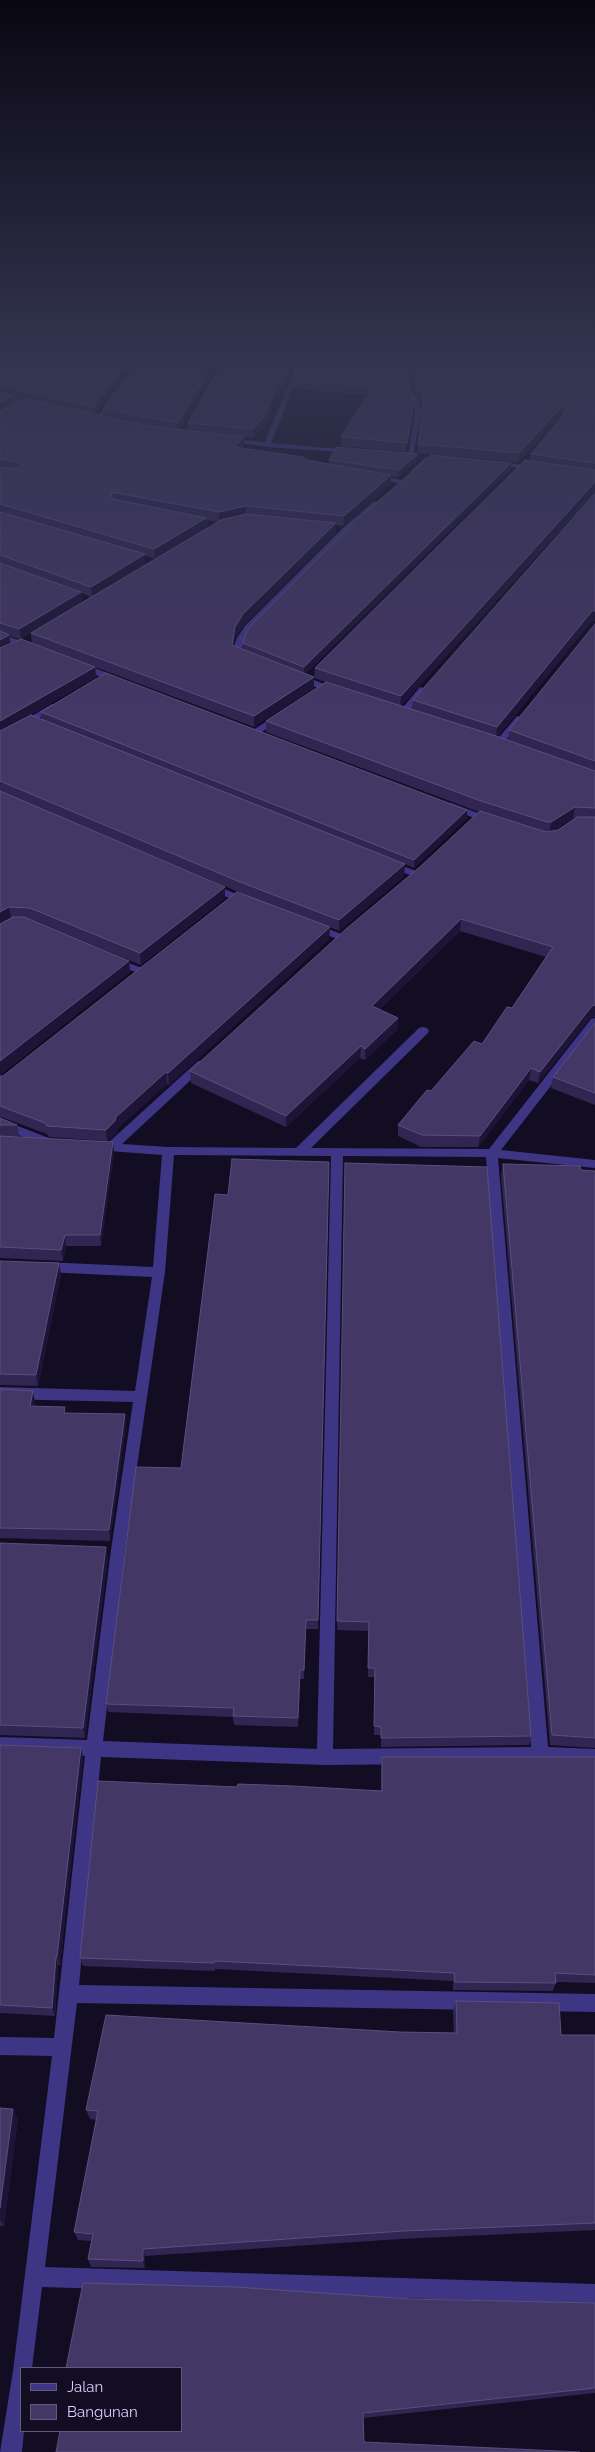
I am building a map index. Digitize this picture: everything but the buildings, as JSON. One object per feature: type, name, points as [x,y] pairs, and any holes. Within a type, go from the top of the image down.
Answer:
[{"type":"street","points":[[369,477],[398,485],[406,477]]},
{"type":"street","points":[[256,662],[237,653],[241,638],[248,628],[346,530],[381,500]]},
{"type":"street","points":[[336,529],[346,530]]},
{"type":"street","points":[[0,636],[26,641],[39,650]]},
{"type":"street","points":[[7,652],[26,641]]},
{"type":"street","points":[[73,663],[103,678],[126,683]]},
{"type":"street","points":[[305,680],[312,673]]},
{"type":"street","points":[[289,674],[305,680],[321,690],[342,694]]},
{"type":"street","points":[[412,715],[398,711],[428,683]]},
{"type":"street","points":[[0,739],[34,722],[64,700]]},
{"type":"street","points":[[246,728],[260,734],[287,712]]},
{"type":"street","points":[[499,743],[523,714]]},
{"type":"street","points":[[439,802],[472,819],[501,824]]},
{"type":"street","points":[[378,860],[415,874]]},
{"type":"street","points":[[200,882],[232,900],[253,904]]},
{"type":"street","points":[[306,924],[341,937]]},
{"type":"street","points":[[106,957],[140,972]]},
{"type":"street","points":[[540,1755],[492,1153],[595,1022]]},
{"type":"street","points":[[300,1151],[423,1031]]},
{"type":"street","points":[[111,1147],[211,1055]]},
{"type":"street","points":[[0,1123],[54,1143],[10,1142]]},
{"type":"street","points":[[85,1145],[168,1151],[492,1153],[595,1164]]},
{"type":"street","points":[[22,2367],[69,1994],[94,1747],[118,1550],[139,1397],[159,1272],[168,1151]]},
{"type":"street","points":[[325,1757],[337,1152]]},
{"type":"street","points":[[30,1266],[159,1272]]},
{"type":"street","points":[[0,1393],[139,1397]]},
{"type":"street","points":[[99,1550],[118,1550]]},
{"type":"street","points":[[0,1745],[325,1757],[540,1755],[595,1757]]},
{"type":"street","points":[[69,1994],[595,2003]]},
{"type":"street","points":[[0,2046],[62,2046]]},
{"type":"street","points":[[34,2277],[595,2294]]},
{"type":"street","points":[[11,2452],[20,2384]]}]
